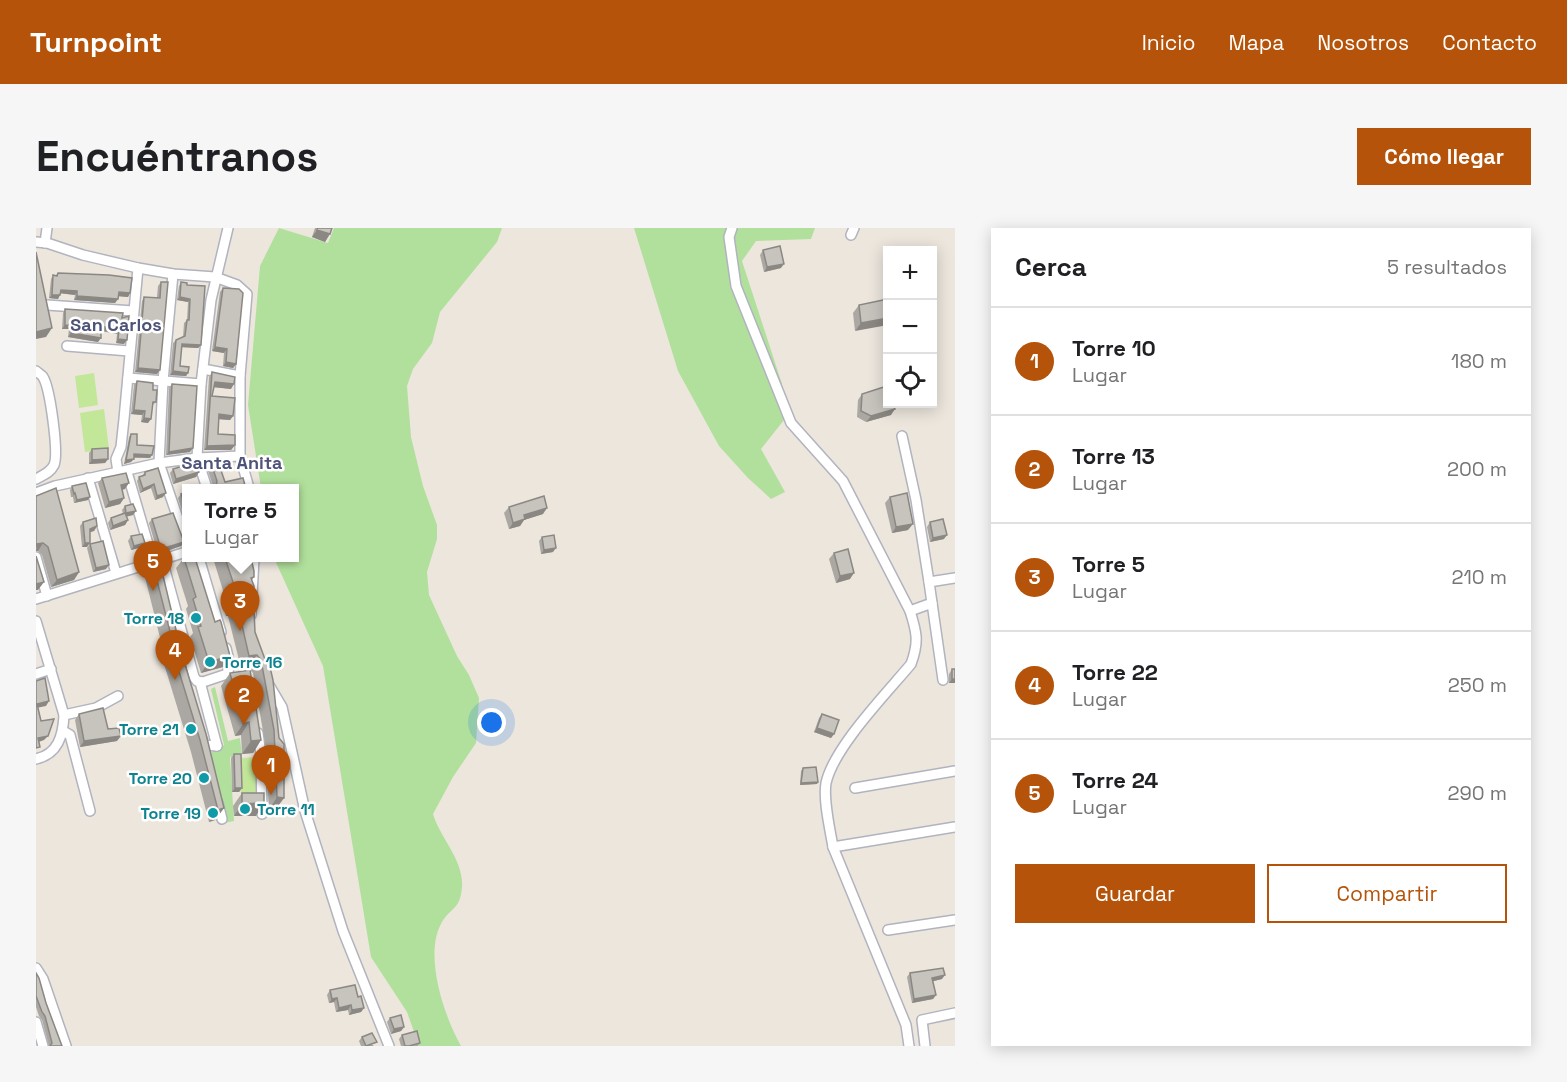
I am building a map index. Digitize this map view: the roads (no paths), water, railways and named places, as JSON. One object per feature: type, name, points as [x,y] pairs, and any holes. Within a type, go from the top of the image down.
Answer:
[{"type":"street","points":[[46,228],[40,242],[138,268],[215,278],[237,285],[248,294],[240,376],[240,456],[248,484]]},
{"type":"street","points":[[205,484],[197,458],[201,384],[215,278],[228,228]]},
{"type":"street","points":[[732,228],[729,237],[736,286],[791,423],[843,482],[910,611],[917,631],[917,648],[911,664],[841,749],[826,785],[833,847],[906,1025],[909,1046]]},
{"type":"street","points":[[138,268],[121,447],[117,459],[157,560],[194,677],[200,682],[217,746],[207,755],[200,730]]},
{"type":"street","points":[[173,274],[163,381],[159,463],[182,530]]},
{"type":"street","points":[[47,305],[133,311]]},
{"type":"street","points":[[67,346],[129,351]]},
{"type":"street","points":[[203,369],[240,376]]},
{"type":"street","points":[[36,371],[43,377],[53,418],[56,454],[53,467],[36,479]]},
{"type":"street","points":[[128,378],[201,384]]},
{"type":"street","points":[[903,436],[916,500],[943,680]]},
{"type":"street","points":[[36,493],[88,478],[159,463],[240,456]]},
{"type":"street","points":[[88,478],[116,573]]},
{"type":"street","points":[[36,599],[182,553]]},
{"type":"street","points":[[36,557],[47,596]]},
{"type":"street","points":[[200,562],[230,664],[230,678],[238,676]]},
{"type":"street","points":[[252,621],[255,562]]},
{"type":"street","points":[[79,572],[82,584]]},
{"type":"street","points":[[158,576],[176,651]]},
{"type":"street","points":[[929,582],[955,578]]},
{"type":"street","points":[[910,611],[932,603]]},
{"type":"street","points":[[36,621],[64,715],[63,731],[58,745],[47,756],[36,759]]},
{"type":"street","points":[[36,674],[51,669]]},
{"type":"street","points":[[200,682],[222,677],[229,670]]},
{"type":"street","points":[[275,723],[269,683],[282,707],[305,811],[340,920],[389,1046]]},
{"type":"street","points":[[64,715],[96,708],[118,696]]},
{"type":"street","points":[[257,724],[261,755],[257,799],[262,814]]},
{"type":"street","points":[[63,731],[70,735],[90,811]]},
{"type":"street","points":[[855,788],[955,771]]},
{"type":"street","points":[[217,797],[222,819]]},
{"type":"street","points":[[833,847],[955,827]]},
{"type":"street","points":[[888,930],[955,920]]},
{"type":"street","points":[[36,968],[44,979],[66,1046]]},
{"type":"street","points":[[926,1046],[922,1020],[955,1013]]},
{"type":"street","points":[[36,1022],[43,1046]]},
{"type":"place","name":"Torre 24","points":[[153,591]]},
{"type":"place","name":"Torre 18","points":[[196,618]]},
{"type":"place","name":"Torre 5","points":[[240,631]]},
{"type":"place","name":"Torre 16","points":[[210,662]]},
{"type":"place","name":"Torre 22","points":[[175,680]]},
{"type":"place","name":"Torre 13","points":[[244,725]]},
{"type":"place","name":"Torre 21","points":[[191,729]]},
{"type":"place","name":"Torre 20","points":[[204,778]]},
{"type":"place","name":"Torre 10","points":[[271,795]]},
{"type":"place","name":"Torre 11","points":[[245,809]]},
{"type":"place","name":"Torre 19","points":[[213,813]]},
{"type":"district","name":"San Carlos","points":[[116,325]]},
{"type":"district","name":"Santa Anita","points":[[232,463]]}]
